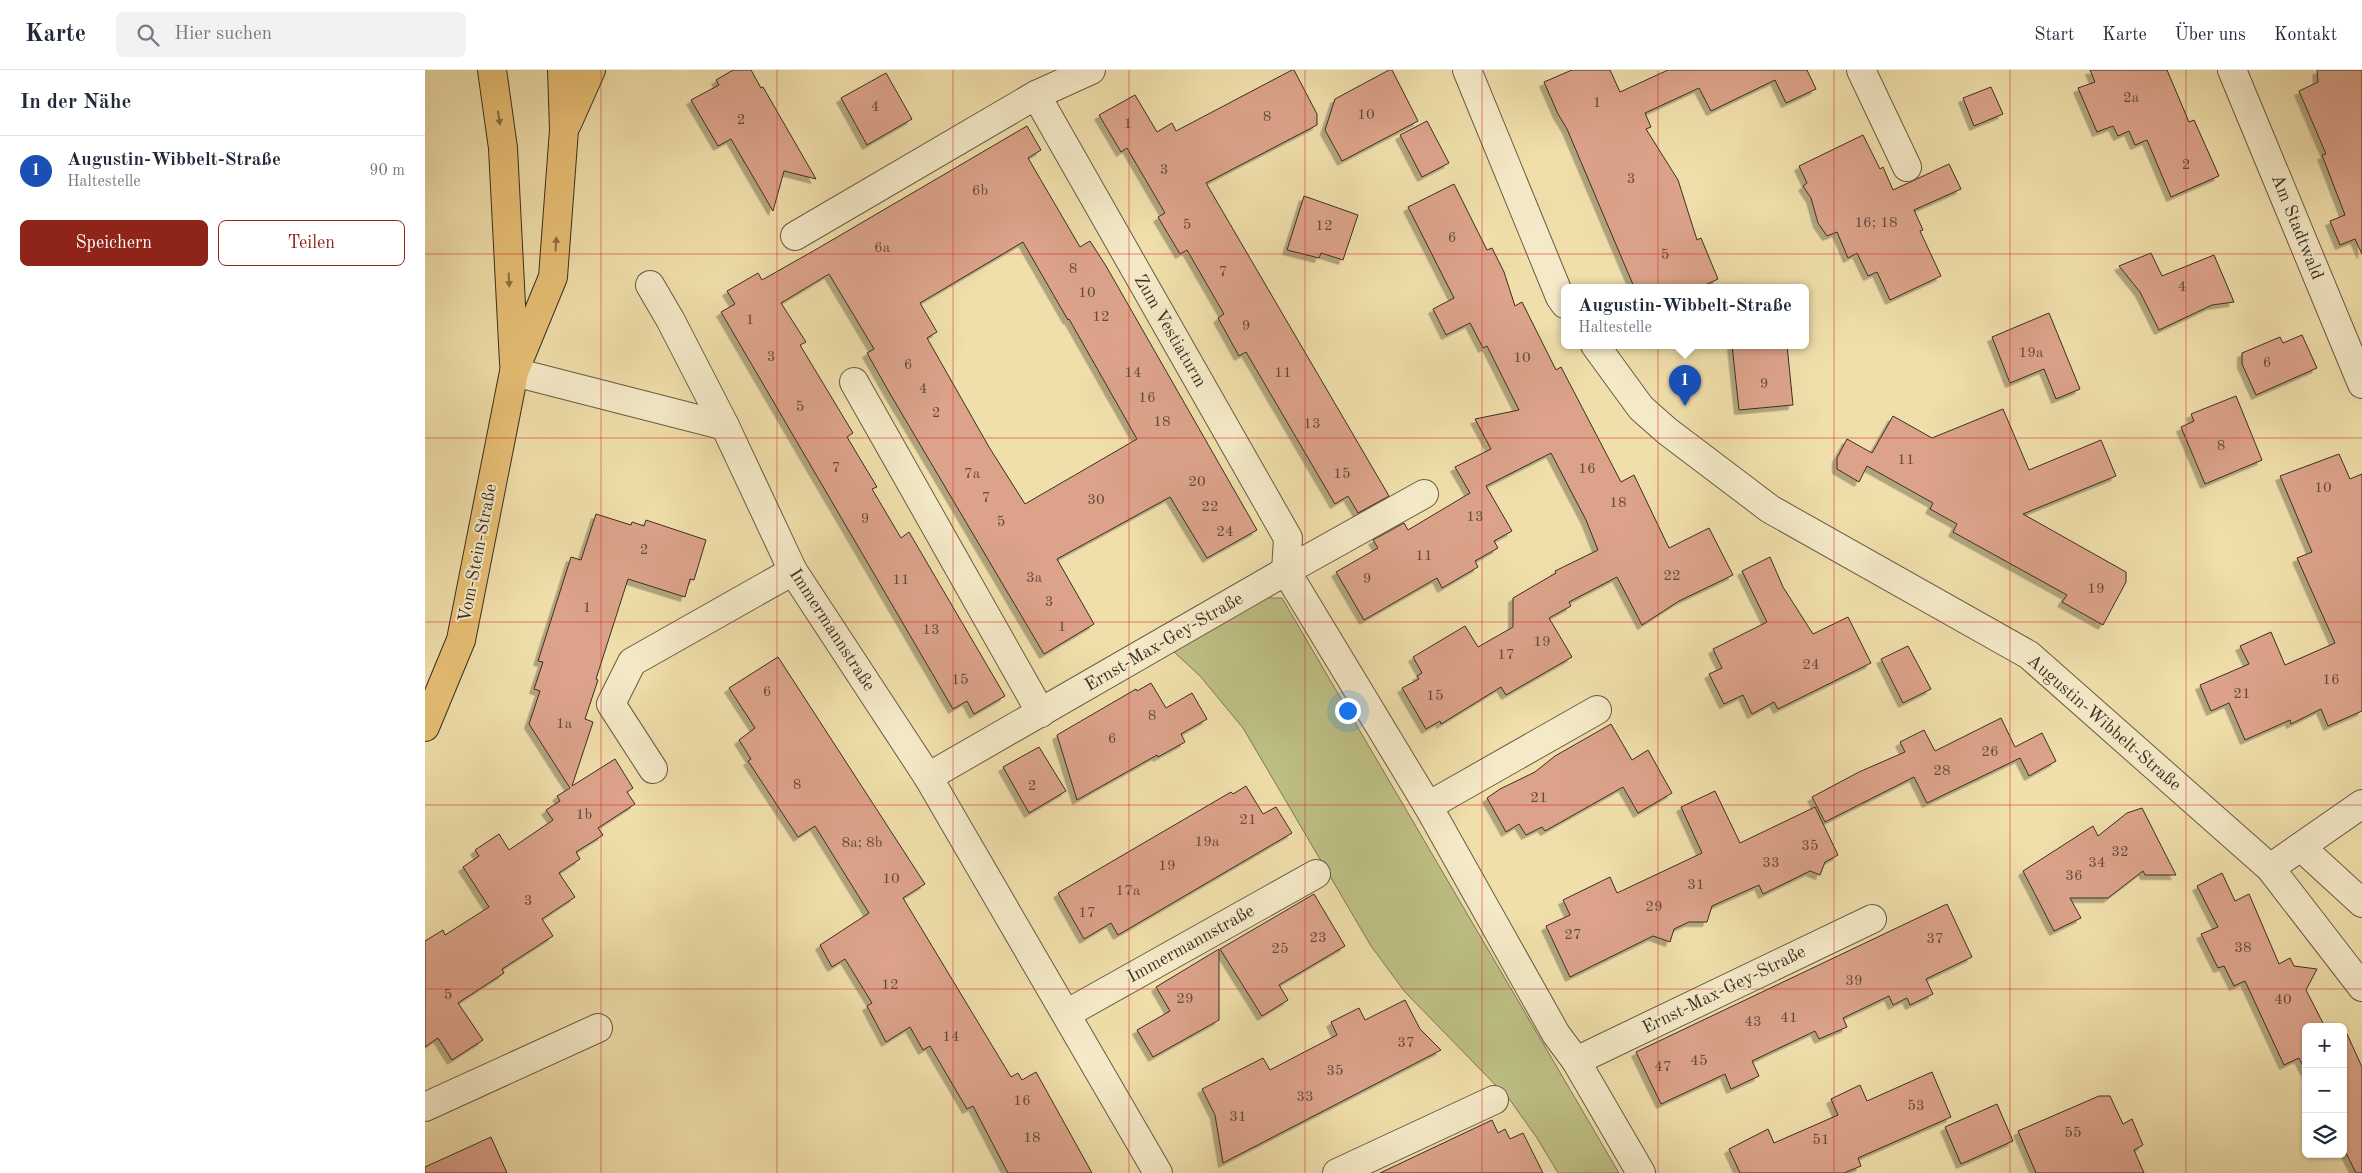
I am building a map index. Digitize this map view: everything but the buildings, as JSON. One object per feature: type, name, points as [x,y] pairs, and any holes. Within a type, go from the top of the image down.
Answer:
[{"type":"main road","name":"Vom-Stein-Straße","points":[[492,70],[503,148],[514,372]]},
{"type":"main road","name":"Vom-Stein-Straße","points":[[425,727],[461,640],[514,372],[553,277],[564,130],[562,70]]},
{"type":"main road","points":[[564,130],[591,70]]},
{"type":"street","points":[[795,236],[1036,94],[1091,70]]},
{"type":"street","points":[[1467,70],[1561,298]]},
{"type":"street","points":[[1861,70],[1907,167]]},
{"type":"street","name":"Am Stadtwald","points":[[2232,70],[2362,384]]},
{"type":"street","name":"Zum Vestiaturm","points":[[1036,94],[1288,538],[1286,571]]},
{"type":"street","name":"Immermannstraße","points":[[650,286],[671,320],[725,426],[793,571],[928,777],[1158,1173]]},
{"type":"street","name":"Augustin-Wibbelt-Straße","points":[[1598,349],[1641,408],[1667,431],[1770,509],[2029,656],[2270,868],[2362,987]]},
{"type":"street","points":[[514,372],[725,426]]},
{"type":"street","points":[[854,382],[1041,712]]},
{"type":"street","name":"Ernst-Max-Gey-Straße","points":[[928,777],[1286,571],[1424,494]]},
{"type":"street","points":[[653,769],[611,704],[632,662],[793,571]]},
{"type":"street","points":[[1286,571],[1428,806],[1555,1034],[1576,1061],[1641,1173]]},
{"type":"street","points":[[1428,806],[1597,710]]},
{"type":"street","points":[[2270,868],[2302,848],[2362,804]]},
{"type":"street","points":[[2302,848],[2362,903]]},
{"type":"street","name":"Immermannstraße","points":[[1066,1014],[1316,874]]},
{"type":"street","name":"Ernst-Max-Gey-Straße","points":[[1576,1061],[1872,919]]},
{"type":"street","points":[[425,1107],[598,1028]]},
{"type":"street","points":[[1337,1173],[1493,1100]]},
{"type":"green space","points":[[1267,598],[1282,598],[1619,1173],[1558,1173],[1537,1138],[1510,1100],[1405,992],[1371,946],[1243,728],[1200,676],[1173,651]]},
{"type":"place","name":"Augustin-Wibbelt-Straße","points":[[1685,406]]}]
